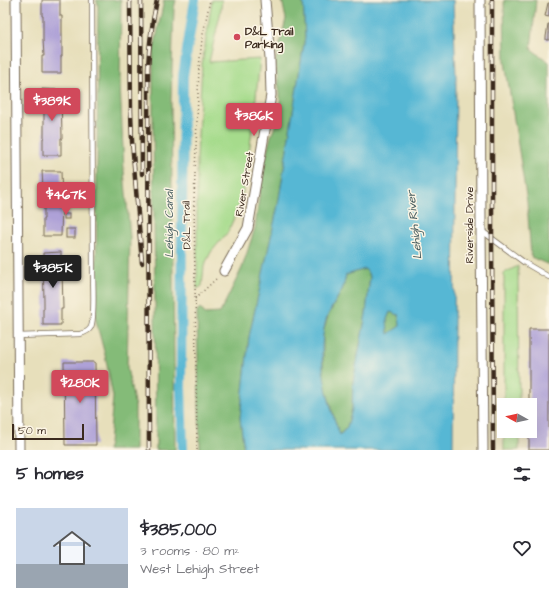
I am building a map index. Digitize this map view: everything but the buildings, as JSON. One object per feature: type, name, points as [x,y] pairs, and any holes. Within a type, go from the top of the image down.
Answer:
[{"type":"street","points":[[16,0],[19,450]]},
{"type":"street","name":"River Street","points":[[224,271],[248,228],[271,96],[270,59],[265,0]]},
{"type":"street","name":"Riverside Drive","points":[[480,0],[480,230],[483,450]]},
{"type":"lane","points":[[18,336],[80,334],[92,326],[92,0]]},
{"type":"lane","points":[[480,230],[526,263],[549,277]]},
{"type":"path","name":"D&L Trail","points":[[197,450],[194,200],[199,68],[202,39],[210,0]]},
{"type":"path","points":[[195,299],[224,271]]},
{"type":"green space","points":[[96,0],[121,0],[120,83],[124,171],[130,237],[127,368],[135,407],[135,450],[107,450],[109,444],[113,397],[105,355],[96,321],[98,4]]},
{"type":"green space","points":[[164,0],[176,0],[174,8],[171,99],[175,450],[156,450],[153,54]]},
{"type":"green space","points":[[212,0],[222,0],[209,62],[260,59],[247,170],[241,201],[228,232],[211,252],[204,266],[202,286],[197,289],[197,158],[199,117],[202,65]]},
{"type":"green space","points":[[282,0],[303,0],[305,37],[278,205],[249,337],[240,418],[244,450],[200,450],[197,311],[200,308],[205,314],[220,313],[242,268],[255,228],[263,167],[271,136],[280,114],[280,94],[275,63],[286,19]]},
{"type":"green space","points":[[504,0],[536,0],[531,49],[549,62],[549,265],[531,257],[527,202],[505,62]]},
{"type":"green space","points":[[518,266],[519,398],[504,398],[504,273]]},
{"type":"green space","points":[[365,269],[370,276],[366,314],[353,382],[352,409],[347,427],[339,435],[324,382],[323,333],[328,316],[343,288],[346,275]]},
{"type":"green space","points":[[390,312],[399,315],[400,326],[388,335],[387,319]]},
{"type":"green space","points":[[504,438],[519,438],[519,450],[504,450]]},
{"type":"water","name":"Lehigh River","points":[[303,0],[453,0],[456,77],[453,450],[244,450],[240,418],[249,337],[278,205],[305,37]],"holes":[[[365,269],[370,276],[366,314],[353,382],[352,409],[347,427],[340,435],[335,422],[324,376],[322,361],[324,331],[327,317],[342,290],[346,275]],[[390,312],[399,315],[400,326],[388,334],[387,319]]]},
{"type":"waterway","name":"Lehigh Canal","points":[[183,450],[181,388],[183,76],[195,0]]},
{"type":"railway","points":[[130,0],[132,141],[142,263]]},
{"type":"railway","points":[[141,0],[142,174]]},
{"type":"railway","points":[[149,450],[148,68],[151,34],[157,0]]},
{"type":"railway","points":[[492,0],[493,450]]},
{"type":"place","name":"D&L Trail Parking","points":[[237,37]]}]
